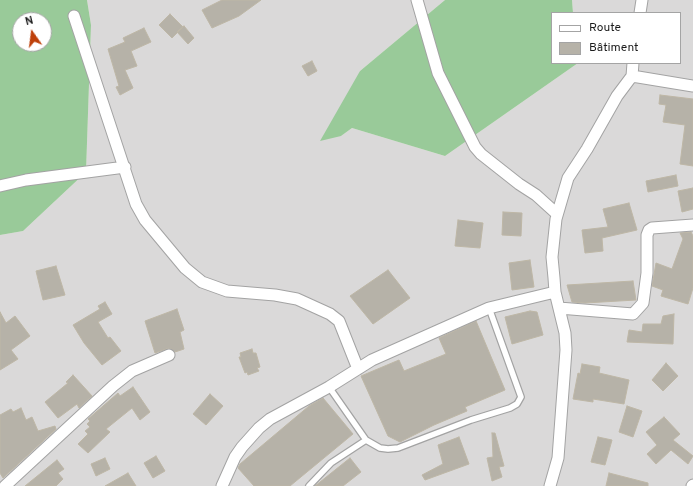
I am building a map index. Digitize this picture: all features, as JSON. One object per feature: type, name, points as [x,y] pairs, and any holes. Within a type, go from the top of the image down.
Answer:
[{"type":"street","points":[[417,0],[438,73],[474,147],[519,184],[536,195],[557,214]]},
{"type":"street","points":[[640,12],[642,0]]},
{"type":"street","points":[[74,16],[136,204],[145,220],[185,268],[202,282],[226,291],[275,295],[297,300],[330,314],[339,321],[358,369]]},
{"type":"street","points":[[550,486],[558,458],[566,371],[565,333],[555,292],[552,257],[557,214],[568,178],[587,150],[617,96],[632,76],[633,64]]},
{"type":"street","points":[[632,76],[693,86]]},
{"type":"street","points":[[0,186],[26,180],[125,167]]},
{"type":"street","points":[[559,308],[633,314],[643,303],[647,273],[647,235],[649,230],[652,228],[693,225]]},
{"type":"street","points":[[222,486],[235,457],[259,428],[270,419],[329,387],[372,360],[489,308],[555,292]]},
{"type":"street","points":[[5,486],[122,378],[132,371],[169,356]]},
{"type":"lane","points":[[329,387],[366,440],[380,448],[398,448],[471,420],[510,408],[517,404],[522,397],[489,308]]},
{"type":"lane","points":[[309,486],[331,463],[366,440]]},
{"type":"shaded area","points":[[87,0],[445,0],[360,71],[341,136],[352,128],[445,156],[577,64],[681,64],[681,12],[573,12],[572,0],[693,0],[693,486],[0,486],[0,235],[23,231],[86,172],[91,25]]},
{"type":"green space","points":[[0,0],[87,0],[91,25],[86,172],[23,231],[0,235]]},
{"type":"green space","points":[[445,0],[572,0],[573,12],[551,12],[551,64],[577,64],[445,156],[352,128],[341,136],[320,141],[360,71]]},
{"type":"building","points":[[222,0],[261,0],[239,16],[212,28],[202,10]]},
{"type":"building","points":[[170,14],[183,27],[172,38],[159,25]]},
{"type":"building","points":[[184,26],[194,38],[188,44],[177,32]]},
{"type":"building","points":[[144,28],[151,42],[131,51],[137,66],[125,70],[133,88],[120,95],[116,87],[119,86],[108,49],[125,42],[123,38]]},
{"type":"building","points":[[312,61],[317,71],[308,76],[302,66]]},
{"type":"building","points":[[660,95],[693,99],[693,166],[680,164],[685,125],[663,122],[666,105],[659,104]]},
{"type":"building","points":[[676,175],[678,186],[648,192],[646,181]]},
{"type":"building","points":[[693,188],[693,209],[682,212],[678,191]]},
{"type":"building","points":[[629,203],[637,230],[602,238],[603,251],[585,253],[582,230],[608,227],[603,209]]},
{"type":"building","points":[[503,212],[522,213],[521,236],[502,235]]},
{"type":"building","points":[[458,220],[483,223],[480,248],[455,246]]},
{"type":"building","points":[[691,232],[693,236],[693,288],[688,304],[661,296],[663,290],[652,286],[656,263],[672,269],[683,239],[680,233]]},
{"type":"building","points":[[530,260],[534,287],[512,290],[509,263]]},
{"type":"building","points":[[56,266],[65,295],[43,300],[36,271]]},
{"type":"building","points":[[388,270],[410,298],[373,324],[350,296]]},
{"type":"building","points":[[633,281],[636,300],[585,303],[572,302],[567,285]]},
{"type":"building","points":[[105,302],[112,314],[98,322],[108,338],[110,337],[121,351],[102,365],[84,343],[73,325],[100,309],[98,306]]},
{"type":"building","points":[[177,309],[184,330],[180,332],[184,349],[175,352],[169,348],[155,353],[145,321]]},
{"type":"building","points":[[530,311],[537,312],[543,335],[512,344],[505,317]]},
{"type":"building","points":[[0,312],[6,323],[15,316],[30,336],[11,350],[18,359],[0,370]]},
{"type":"building","points":[[674,314],[673,344],[627,342],[629,330],[642,332],[643,324],[661,324],[663,316]]},
{"type":"building","points":[[476,321],[505,390],[465,407],[467,411],[400,442],[388,436],[361,376],[399,360],[404,371],[446,354],[439,338]]},
{"type":"building","points":[[252,349],[253,353],[256,353],[260,367],[257,368],[259,371],[248,375],[247,372],[245,373],[239,357],[241,357],[240,353]]},
{"type":"building","points":[[666,363],[678,376],[663,391],[652,380]]},
{"type":"building","points":[[582,364],[600,367],[599,373],[629,380],[624,404],[593,399],[593,402],[573,399],[578,373],[580,374]]},
{"type":"building","points":[[73,375],[92,396],[79,408],[77,404],[58,418],[45,402],[68,383],[66,382]]},
{"type":"building","points":[[133,387],[150,412],[140,420],[132,408],[106,429],[110,432],[88,453],[78,444],[88,434],[85,431],[90,427],[87,424],[90,421],[88,419],[118,393],[120,396]]},
{"type":"building","points":[[210,394],[223,406],[206,425],[193,414]]},
{"type":"building","points":[[323,398],[353,434],[290,486],[254,486],[238,468],[240,464],[309,406]]},
{"type":"building","points":[[627,406],[642,411],[633,437],[619,432]]},
{"type":"building","points":[[21,408],[26,420],[32,417],[38,431],[55,426],[56,429],[3,478],[0,473],[0,415],[11,409],[13,412]]},
{"type":"building","points":[[664,417],[680,434],[673,440],[693,456],[688,464],[671,450],[656,464],[647,454],[657,445],[646,432]]},
{"type":"building","points":[[492,433],[495,433],[504,466],[499,467],[502,477],[492,481],[487,458],[493,457]]},
{"type":"building","points":[[459,437],[469,464],[425,480],[422,475],[443,464],[438,445]]},
{"type":"building","points":[[598,437],[612,440],[605,465],[591,462]]},
{"type":"building","points":[[156,456],[165,471],[153,478],[144,463]]},
{"type":"building","points":[[105,458],[110,469],[96,476],[91,464]]},
{"type":"building","points":[[350,458],[361,472],[343,486],[315,486]]},
{"type":"building","points":[[57,460],[64,469],[58,473],[63,479],[56,486],[25,486]]},
{"type":"building","points":[[128,473],[136,486],[105,486]]},
{"type":"building","points":[[609,473],[648,483],[648,486],[606,486]]}]
